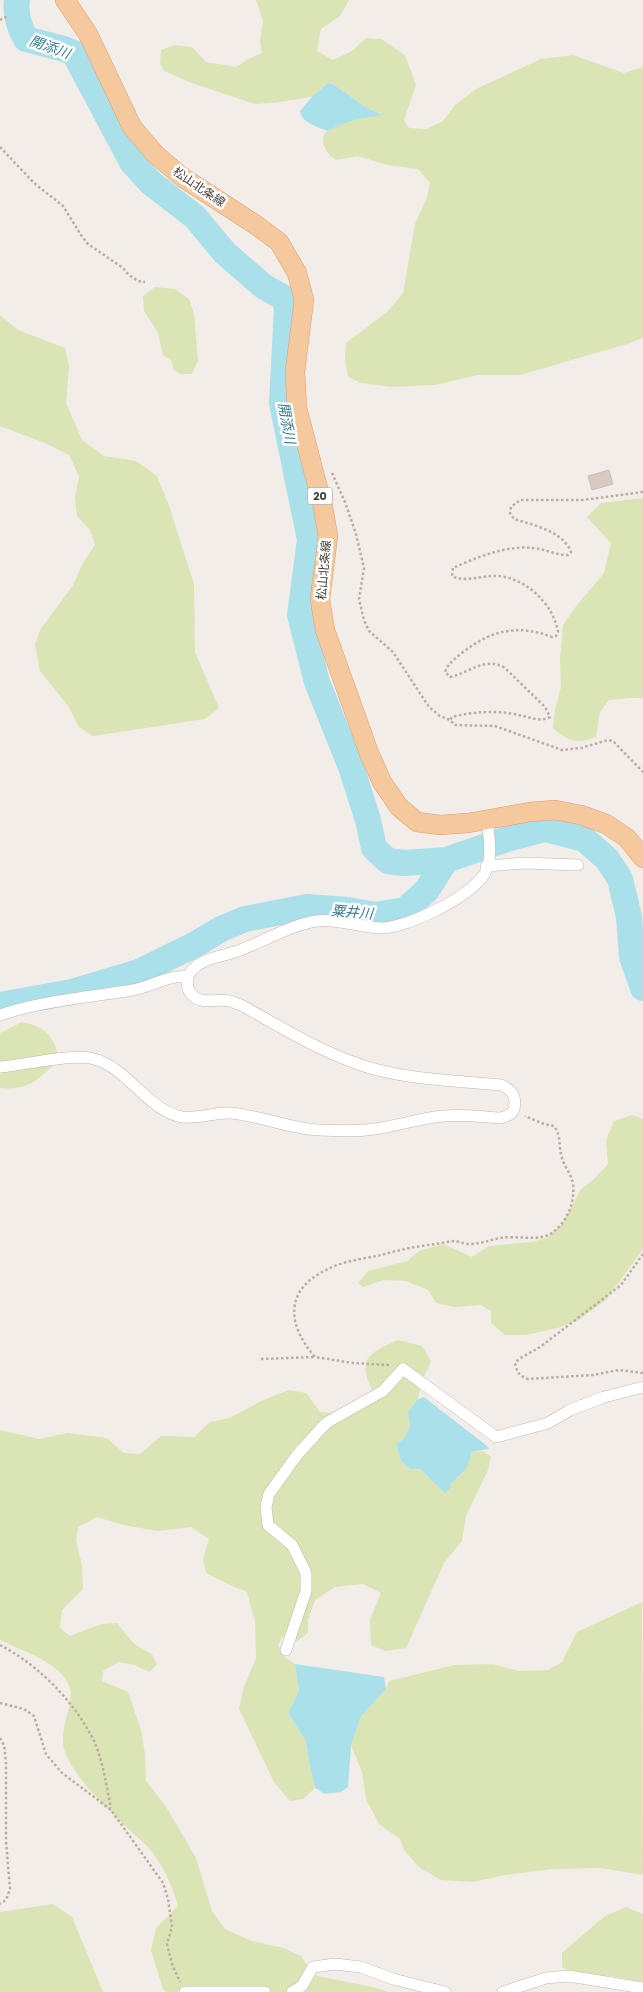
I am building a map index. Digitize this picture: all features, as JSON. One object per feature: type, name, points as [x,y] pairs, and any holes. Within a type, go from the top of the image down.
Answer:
[{"type":"main road","name":"松山北条線","points":[[65,0],[88,34],[132,127],[155,154],[182,178],[256,225],[279,242],[297,273],[304,300],[295,372],[298,408],[323,507],[328,536],[320,599],[325,630],[369,753],[382,782],[399,807],[417,822],[487,827],[530,812],[555,810],[581,815],[606,824],[627,838],[643,858]]},
{"type":"street","points":[[0,1067],[22,1066],[72,1057],[94,1059],[109,1066],[160,1108],[171,1114],[184,1117],[227,1113],[251,1115],[292,1127],[319,1130],[373,1130],[446,1116],[501,1118],[511,1114],[514,1109],[515,1097],[511,1090],[501,1085],[392,1073],[362,1066],[310,1045],[241,1005],[229,1000],[200,1000],[191,994],[188,988],[188,977],[192,969],[201,963],[239,950],[279,932],[318,920],[381,928],[408,924],[430,914],[460,896],[485,873],[488,860],[487,827]]},
{"type":"street","points":[[488,860],[578,865]]},
{"type":"street","points":[[0,1014],[79,997],[134,990],[178,976],[188,977]]},
{"type":"street","points":[[286,1650],[306,1591],[306,1573],[292,1544],[268,1525],[266,1507],[269,1494],[297,1456],[326,1422],[383,1391],[403,1369],[496,1437],[548,1423],[570,1410],[604,1397],[643,1386]]},
{"type":"street","points":[[292,1992],[302,1986],[312,1967],[335,1964],[361,1967],[393,1979],[445,1992]]},
{"type":"street","points":[[503,1992],[546,1978],[569,1976],[643,1988]]},
{"type":"street","points":[[185,1992],[265,1992]]},
{"type":"path","points":[[0,20],[8,16]]},
{"type":"path","points":[[0,147],[34,184],[63,206],[88,244],[118,264],[129,275],[138,281],[145,282]]},
{"type":"path","points":[[330,468],[356,534],[364,568],[359,598],[364,620],[369,632],[393,652],[428,707],[455,725],[482,724],[495,726],[562,750],[581,748],[608,740],[613,742],[643,772]]},
{"type":"path","points":[[450,720],[452,717],[481,712],[514,714],[546,720],[550,717],[545,707],[505,668],[498,664],[484,664],[454,676],[446,675],[445,672],[446,667],[454,659],[473,645],[493,635],[530,629],[552,637],[556,636],[558,632],[551,613],[538,596],[528,587],[507,578],[493,576],[458,579],[452,576],[453,568],[511,548],[536,548],[555,554],[568,555],[571,552],[569,546],[558,536],[514,519],[510,513],[511,507],[520,500],[583,500],[643,492]]},
{"type":"path","points":[[315,1357],[306,1346],[297,1329],[293,1316],[294,1305],[299,1293],[311,1280],[326,1270],[406,1248],[455,1241],[468,1244],[483,1243],[498,1238],[518,1236],[535,1238],[550,1234],[562,1224],[569,1213],[573,1182],[562,1158],[559,1133],[554,1126],[531,1119],[514,1109]]},
{"type":"path","points":[[643,1254],[621,1285],[555,1336],[519,1359],[515,1364],[517,1371],[522,1377],[528,1379],[593,1375],[619,1370],[643,1373]]},
{"type":"path","points":[[261,1360],[315,1357],[353,1363],[390,1365],[403,1369]]},
{"type":"path","points":[[0,1645],[27,1661],[75,1709],[93,1738],[99,1754],[111,1810]]},
{"type":"path","points":[[0,1703],[24,1709],[34,1716],[46,1754],[61,1772],[111,1810],[163,1883],[168,1899],[172,1927],[167,1944],[172,1964],[185,1992]]},
{"type":"path","points":[[0,1738],[4,1746],[6,1762],[6,1841],[10,1888],[6,1900],[0,1904]]},
{"type":"green space","points":[[256,0],[349,0],[340,16],[321,29],[317,51],[333,60],[352,51],[366,38],[381,39],[405,55],[416,85],[404,120],[409,128],[426,129],[443,121],[455,105],[476,89],[541,59],[573,55],[624,73],[643,67],[643,338],[520,375],[478,375],[435,385],[392,387],[361,383],[348,377],[345,359],[346,343],[387,312],[403,293],[415,224],[427,198],[430,183],[418,169],[387,165],[358,156],[336,160],[327,152],[323,139],[326,132],[333,127],[382,114],[367,108],[333,84],[328,83],[312,97],[255,104],[192,83],[164,71],[160,63],[161,50],[174,45],[192,47],[206,62],[236,67],[262,53],[260,42],[263,21]]},
{"type":"green space","points":[[155,287],[175,289],[189,299],[194,314],[198,360],[192,374],[181,374],[173,370],[172,361],[163,355],[158,333],[144,311],[143,296]]},
{"type":"green space","points":[[0,315],[18,330],[65,348],[69,366],[66,403],[82,440],[104,456],[136,461],[157,476],[169,506],[194,584],[195,652],[219,708],[205,719],[93,736],[79,727],[68,706],[40,671],[35,645],[40,630],[73,585],[84,561],[95,545],[90,530],[77,516],[75,498],[79,476],[69,455],[45,443],[0,426]]},
{"type":"green space","points":[[643,498],[643,698],[609,700],[600,712],[596,737],[583,741],[568,739],[553,728],[561,687],[560,659],[563,625],[604,573],[611,543],[587,517],[601,503]]},
{"type":"green space","points":[[22,1022],[37,1027],[48,1034],[59,1059],[34,1082],[19,1087],[0,1088],[0,1033]]},
{"type":"green space","points":[[632,1115],[643,1119],[643,1249],[606,1300],[580,1319],[558,1328],[525,1335],[505,1335],[491,1323],[491,1311],[481,1305],[454,1307],[436,1303],[428,1290],[406,1281],[384,1280],[363,1287],[358,1283],[368,1271],[407,1261],[419,1251],[443,1244],[472,1257],[489,1246],[532,1242],[547,1238],[562,1224],[581,1189],[593,1180],[608,1164],[606,1140],[614,1121]]},
{"type":"green space","points":[[398,1340],[422,1346],[431,1361],[421,1384],[418,1399],[408,1412],[410,1426],[404,1439],[396,1444],[401,1461],[410,1469],[420,1469],[428,1477],[451,1483],[462,1474],[471,1452],[483,1451],[491,1457],[488,1470],[466,1516],[462,1541],[444,1563],[406,1648],[385,1651],[371,1645],[370,1620],[381,1593],[363,1584],[335,1587],[315,1600],[308,1620],[308,1633],[297,1641],[282,1637],[278,1646],[286,1658],[295,1664],[299,1691],[288,1713],[306,1741],[315,1788],[303,1799],[290,1801],[274,1782],[239,1709],[244,1687],[256,1658],[255,1622],[247,1592],[206,1573],[203,1559],[209,1539],[191,1527],[158,1531],[123,1525],[97,1517],[78,1527],[76,1541],[82,1565],[83,1589],[62,1610],[60,1628],[70,1636],[102,1624],[117,1623],[134,1644],[152,1654],[157,1665],[149,1672],[135,1665],[119,1662],[103,1671],[102,1681],[128,1692],[141,1730],[145,1754],[146,1781],[165,1805],[196,1858],[212,1911],[225,1929],[252,1941],[283,1948],[301,1956],[314,1975],[389,1992],[166,1992],[163,1989],[151,1950],[156,1928],[178,1906],[166,1874],[147,1846],[94,1794],[68,1759],[63,1739],[71,1693],[64,1677],[48,1663],[0,1640],[0,1430],[39,1439],[68,1433],[107,1438],[124,1453],[140,1454],[161,1436],[194,1437],[210,1422],[230,1418],[263,1400],[289,1390],[306,1393],[320,1412],[347,1414],[367,1406],[372,1390],[366,1371],[368,1358],[373,1353]]},
{"type":"green space","points":[[642,1602],[643,1875],[601,1868],[553,1869],[505,1875],[473,1882],[441,1880],[420,1868],[404,1850],[400,1839],[379,1824],[366,1799],[362,1772],[351,1745],[361,1715],[386,1689],[389,1681],[455,1665],[492,1664],[519,1671],[548,1670],[562,1662],[577,1632]]},
{"type":"green space","points":[[53,1904],[72,1917],[103,1992],[0,1992],[0,1912]]},
{"type":"green space","points":[[626,1907],[643,1914],[643,1982],[611,1976],[573,1973],[562,1967],[562,1953],[605,1916]]},
{"type":"water","points":[[328,83],[333,84],[367,108],[383,115],[348,122],[328,131],[307,122],[300,111]]},
{"type":"water","points":[[424,1397],[489,1449],[471,1452],[467,1466],[451,1483],[450,1489],[445,1493],[420,1469],[410,1469],[401,1461],[396,1444],[404,1439],[410,1426],[408,1412],[418,1399]]},
{"type":"water","points":[[295,1664],[384,1677],[386,1689],[361,1716],[351,1745],[348,1787],[341,1792],[325,1794],[315,1788],[306,1741],[288,1713],[299,1691]]},
{"type":"building","points":[[609,470],[613,484],[592,490],[588,476]]},
{"type":"waterway","name":"開添川","points":[[17,0],[18,20],[26,39],[74,53],[132,162],[151,183],[195,217],[225,253],[263,286],[284,298],[287,308],[282,403],[310,540],[300,615],[317,682],[351,767],[368,820],[374,848],[388,861],[404,863],[446,860]]},
{"type":"waterway","name":"粟井川","points":[[0,1005],[72,992],[139,972],[196,944],[221,929],[245,919],[307,907],[348,910],[375,915],[405,910],[427,890],[446,860],[507,839],[545,829],[584,839],[607,859],[620,879],[629,917],[632,957],[643,988]]}]
